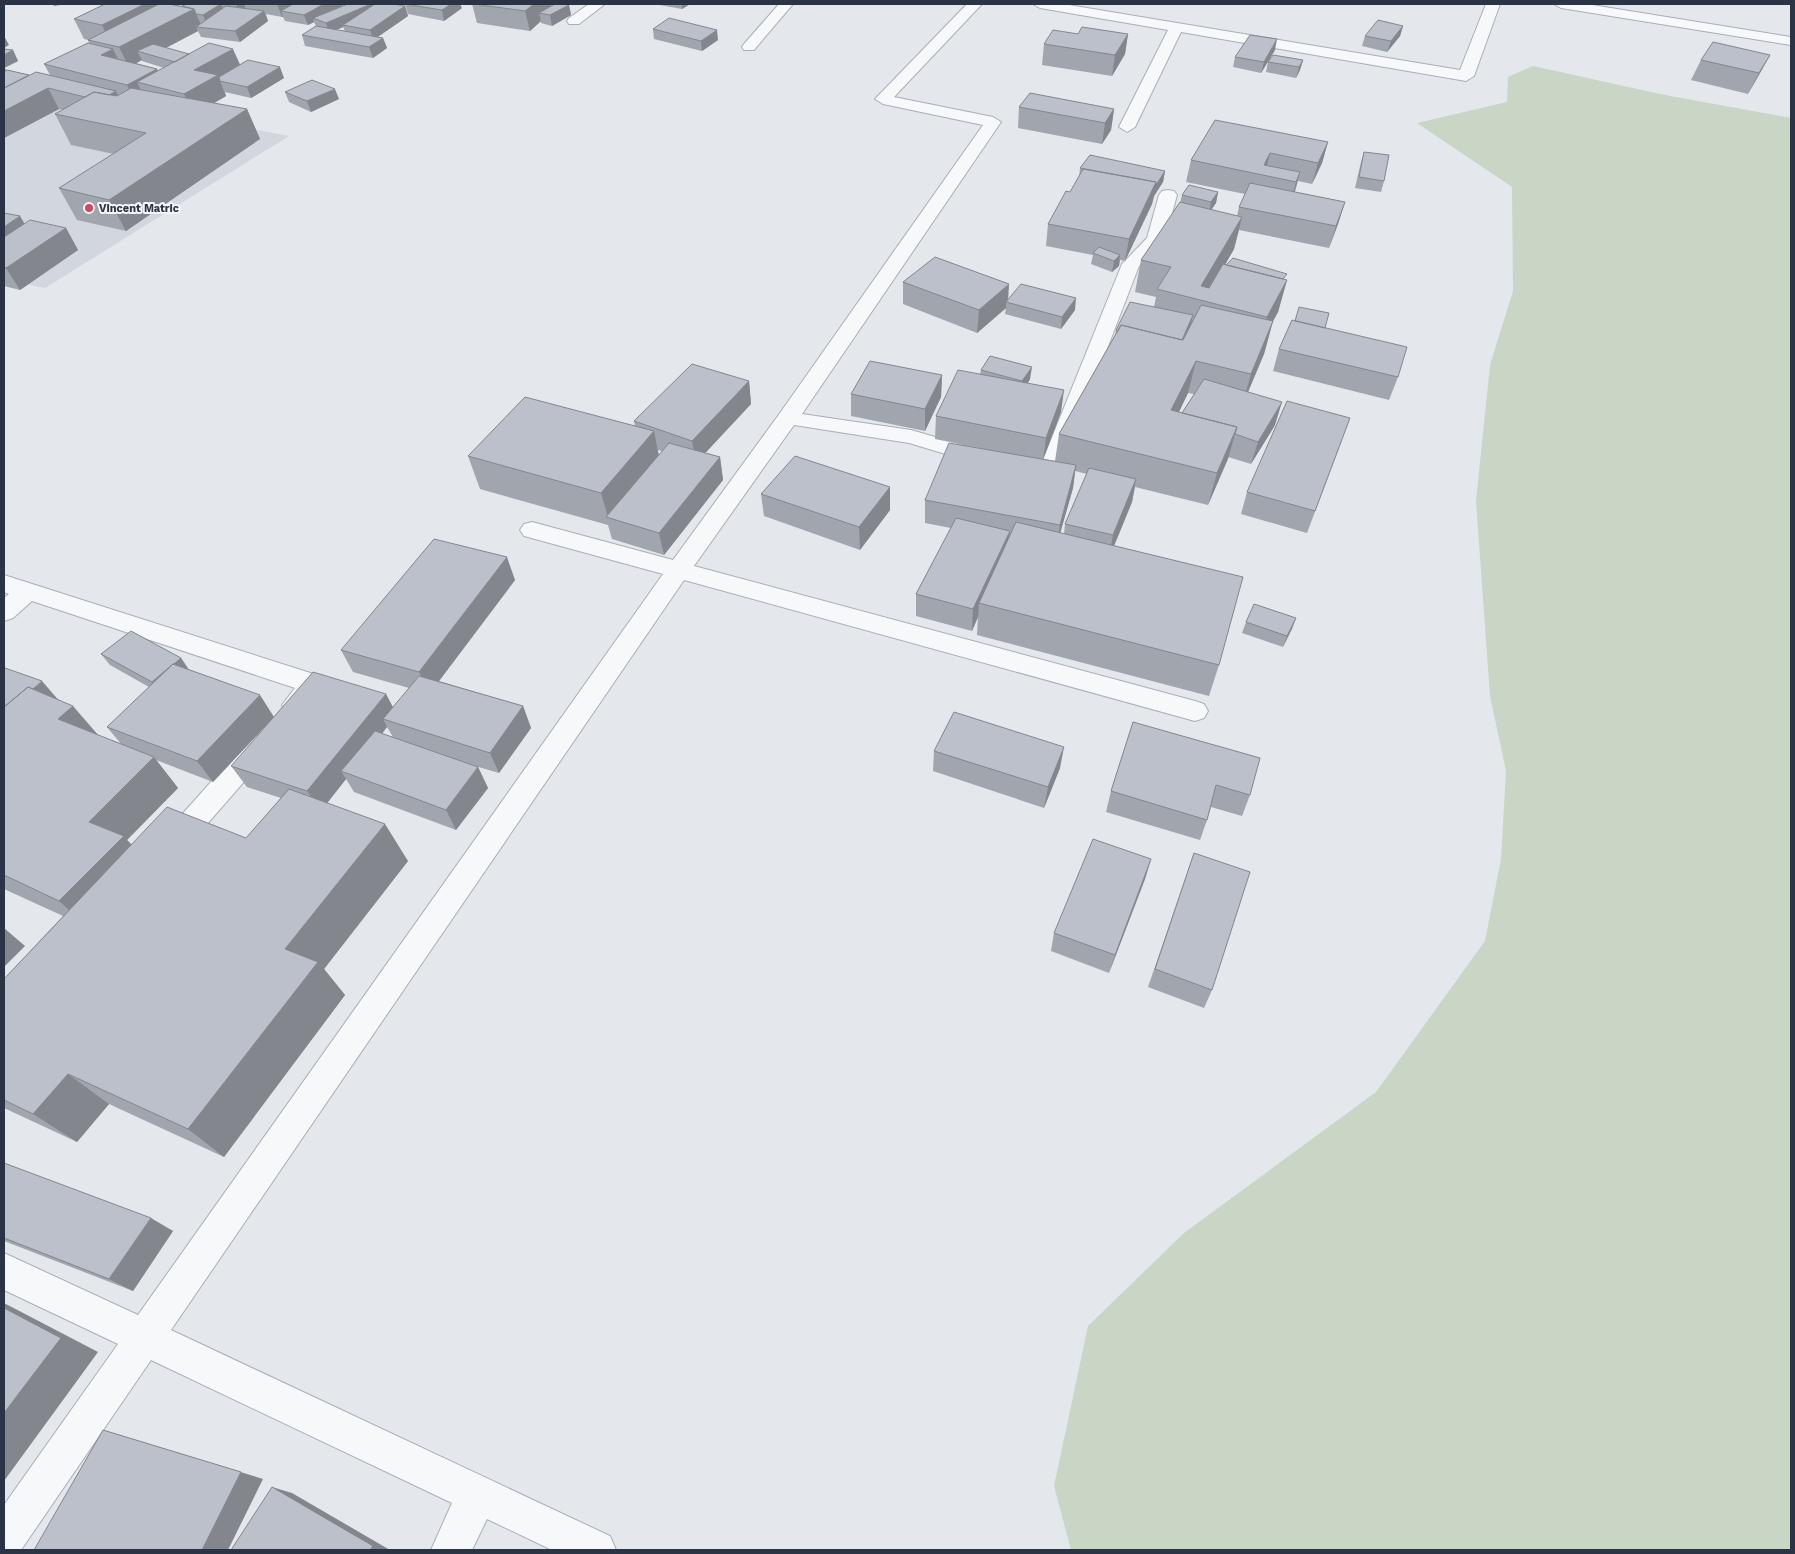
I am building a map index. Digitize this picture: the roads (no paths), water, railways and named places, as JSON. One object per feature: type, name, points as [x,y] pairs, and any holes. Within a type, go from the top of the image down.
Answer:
[{"type":"street","points":[[574,21],[598,4]]},
{"type":"street","points":[[749,47],[786,4]]},
{"type":"street","points":[[4,1539],[679,569],[788,418],[992,122],[883,99],[974,4]]},
{"type":"street","points":[[1040,4],[1466,76],[1493,4]]},
{"type":"street","points":[[1561,4],[1791,42]]},
{"type":"street","points":[[1127,127],[1176,28]]},
{"type":"street","points":[[788,418],[911,437],[1047,476],[1131,264],[1156,240],[1168,195]]},
{"type":"street","points":[[532,530],[1195,711]]},
{"type":"street","points":[[4,612],[16,587],[314,684],[152,868]]},
{"type":"street","points":[[4,1271],[596,1550]]},
{"type":"street","points":[[451,1550],[478,1494]]},
{"type":"place","name":"Vincent Matric","points":[[89,208]]}]
